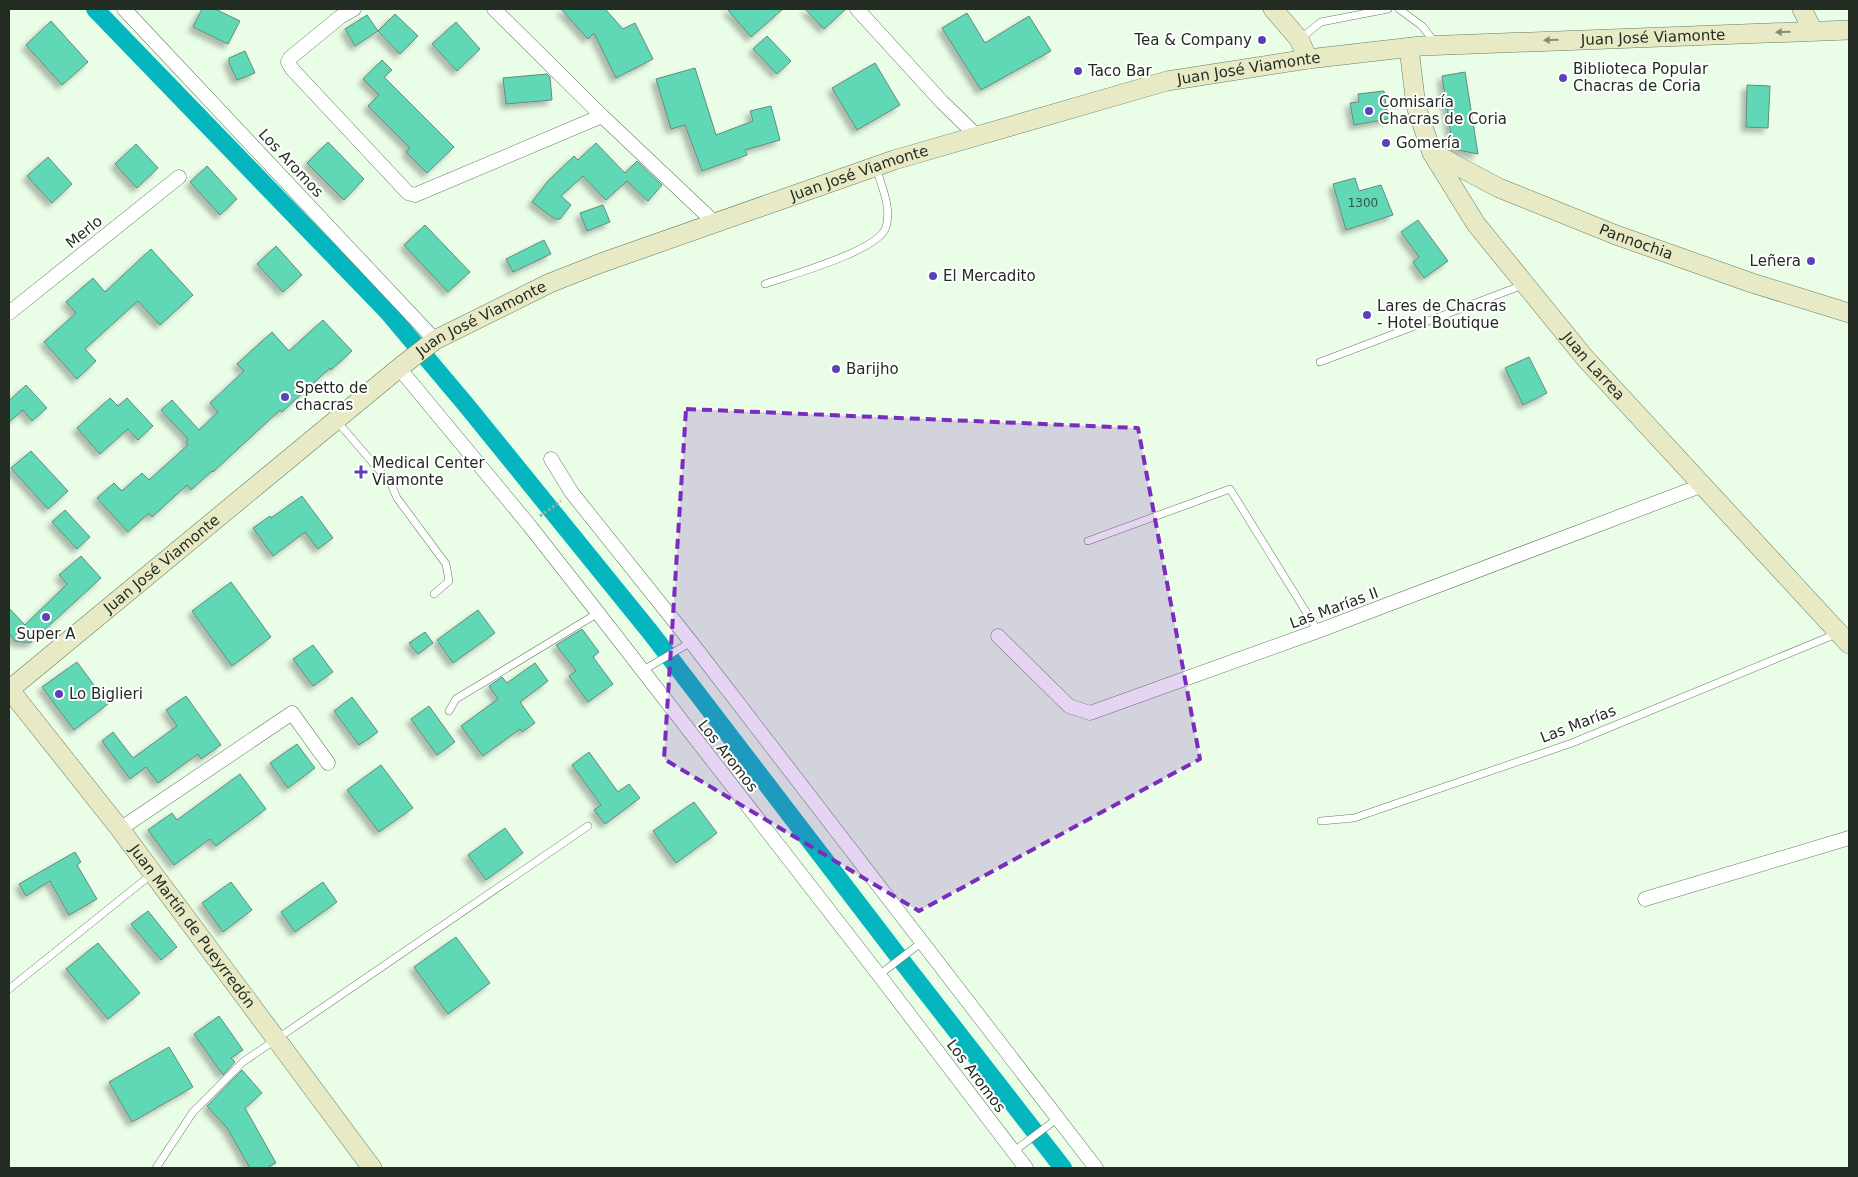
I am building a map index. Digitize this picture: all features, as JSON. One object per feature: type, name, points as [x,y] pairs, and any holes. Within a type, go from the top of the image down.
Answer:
[{"type":"main road","points":[[1273,9],[1299,38],[1308,60]]},
{"type":"main road","points":[[1802,9],[1813,31]]},
{"type":"main road","name":"Juan José Viamonte","points":[[9,689],[435,340],[550,283],[715,223],[876,166],[1167,81],[1308,60],[1409,48],[1849,30]]},
{"type":"main road","name":"Juan Larrea","points":[[1409,48],[1416,106],[1432,152],[1476,224],[1585,358],[1844,638]]},
{"type":"main road","name":"Pannochia","points":[[1432,152],[1499,188],[1616,235],[1752,283],[1849,313]]},
{"type":"main road","name":"Juan Martín de Pueyrredón","points":[[9,689],[120,829],[372,1168]]},
{"type":"street","name":"Los Aromos","points":[[124,9],[435,340]]},
{"type":"street","points":[[354,9],[340,17],[290,58],[288,62],[292,69],[408,193],[415,195],[602,116]]},
{"type":"street","points":[[494,9],[602,116],[715,223]]},
{"type":"street","points":[[857,9],[942,102],[977,136]]},
{"type":"street","name":"Merlo","points":[[9,313],[179,177]]},
{"type":"street","name":"Los Aromos","points":[[399,368],[528,524],[598,613],[1026,1168]]},
{"type":"street","points":[[551,459],[572,493],[691,642],[1096,1168]]},
{"type":"street","name":"Las Marías II","points":[[998,636],[1069,706],[1090,713],[1318,631],[1703,485]]},
{"type":"street","points":[[120,829],[292,713],[328,763]]},
{"type":"street","points":[[1645,899],[1849,838]]},
{"type":"lane","points":[[1299,38],[1321,22],[1388,9]]},
{"type":"lane","points":[[1399,9],[1422,26],[1437,46]]},
{"type":"lane","points":[[765,284],[858,251],[875,241],[886,229],[887,213],[876,166]]},
{"type":"lane","points":[[1320,362],[1524,284]]},
{"type":"lane","points":[[336,420],[391,484],[397,498],[446,564],[449,581],[434,594]]},
{"type":"lane","points":[[1088,541],[1230,489],[1318,631]]},
{"type":"lane","points":[[449,711],[456,699],[598,613]]},
{"type":"lane","name":"Las Marías","points":[[1321,821],[1354,818],[1572,743],[1844,638]]},
{"type":"lane","points":[[642,672],[691,642]]},
{"type":"lane","points":[[156,1168],[192,1112],[243,1062],[588,826]]},
{"type":"lane","points":[[9,989],[152,874]]},
{"type":"lane","points":[[879,975],[922,942]]},
{"type":"lane","points":[[1013,1152],[1058,1118]]},
{"type":"path","points":[[528,524],[572,493]]},
{"type":"highlighted area","points":[[686,409],[1138,428],[1200,759],[919,911],[664,759]]},
{"type":"building","points":[[202,9],[215,9],[240,21],[228,44],[193,27]]},
{"type":"building","points":[[561,9],[605,9],[623,29],[635,23],[653,59],[616,78],[594,33],[588,39]]},
{"type":"building","points":[[727,9],[783,9],[751,37]]},
{"type":"building","points":[[805,9],[846,9],[824,29]]},
{"type":"building","points":[[967,13],[985,43],[1029,16],[1051,51],[981,90],[942,28]]},
{"type":"building","points":[[395,14],[418,36],[400,54],[378,31]]},
{"type":"building","points":[[367,15],[378,31],[355,46],[345,29]]},
{"type":"building","points":[[51,21],[88,62],[62,85],[26,45]]},
{"type":"building","points":[[456,22],[480,49],[457,71],[432,44]]},
{"type":"building","points":[[767,36],[791,61],[777,74],[753,49]]},
{"type":"building","points":[[245,51],[255,73],[237,80],[229,63],[229,58]]},
{"type":"building","points":[[382,60],[392,70],[384,77],[454,147],[427,173],[406,152],[410,148],[368,106],[379,95],[363,79]]},
{"type":"building","points":[[875,63],[900,105],[857,130],[832,88]]},
{"type":"building","points":[[695,68],[716,135],[753,121],[750,111],[771,106],[780,140],[745,150],[747,155],[702,171],[685,125],[671,129],[656,79]]},
{"type":"building","points":[[1465,72],[1478,154],[1453,149],[1442,76]]},
{"type":"building","points":[[547,74],[550,77],[552,100],[506,104],[503,78]]},
{"type":"building","points":[[1747,85],[1770,86],[1768,128],[1746,127]]},
{"type":"building","name":"Comisaría Chacras de Coria","points":[[1384,91],[1388,119],[1354,125],[1350,103],[1359,102],[1358,94]]},
{"type":"building","points":[[328,142],[364,179],[344,200],[307,163]]},
{"type":"building","points":[[596,143],[625,173],[637,161],[662,185],[648,201],[627,181],[606,200],[583,176],[561,196],[571,205],[560,219],[555,219],[532,202],[548,181],[574,156],[578,160]]},
{"type":"building","points":[[136,144],[158,168],[137,188],[115,164]]},
{"type":"building","points":[[48,157],[72,184],[52,203],[27,176]]},
{"type":"building","points":[[207,166],[237,199],[220,215],[190,182]]},
{"type":"building","points":[[1355,178],[1359,191],[1381,185],[1393,215],[1346,230],[1333,184]]},
{"type":"building","points":[[603,205],[610,222],[587,231],[580,213]]},
{"type":"building","points":[[1418,220],[1448,261],[1424,278],[1413,262],[1419,257],[1401,232]]},
{"type":"building","points":[[425,225],[470,272],[448,292],[404,245]]},
{"type":"building","points":[[544,240],[551,254],[513,272],[506,259]]},
{"type":"building","points":[[276,246],[302,275],[283,292],[257,264]]},
{"type":"building","points":[[151,249],[193,295],[160,325],[138,301],[85,349],[96,361],[77,379],[44,342],[76,313],[66,302],[93,278],[105,292]]},
{"type":"building","points":[[323,320],[352,351],[331,370],[330,368],[282,412],[280,410],[191,490],[187,485],[152,517],[149,513],[128,532],[97,498],[114,483],[122,491],[142,473],[149,480],[188,445],[186,442],[188,439],[161,410],[172,400],[199,430],[218,412],[210,403],[244,371],[237,364],[272,332],[289,351]]},
{"type":"building","points":[[1529,357],[1547,393],[1523,405],[1505,368]]},
{"type":"building","points":[[26,385],[47,408],[32,421],[23,410],[9,422],[9,401]]},
{"type":"building","points":[[110,398],[118,406],[127,398],[153,426],[138,440],[128,429],[100,454],[77,428]]},
{"type":"building","points":[[31,451],[68,491],[48,509],[11,468]]},
{"type":"building","points":[[302,496],[333,538],[318,549],[305,532],[273,556],[253,528]]},
{"type":"building","points":[[65,510],[90,537],[77,549],[52,522]]},
{"type":"building","points":[[81,556],[101,578],[30,643],[15,641],[9,633],[9,608],[25,625],[67,584],[59,575]]},
{"type":"building","points":[[231,582],[271,637],[232,666],[192,611]]},
{"type":"building","points":[[478,610],[495,633],[453,663],[437,640]]},
{"type":"building","points":[[582,629],[599,652],[593,657],[613,684],[588,702],[569,676],[576,671],[556,645]]},
{"type":"building","points":[[425,632],[433,643],[418,654],[409,643]]},
{"type":"building","points":[[313,645],[333,672],[313,686],[293,659]]},
{"type":"building","points":[[77,662],[108,704],[74,730],[42,687]]},
{"type":"building","points":[[535,663],[548,681],[520,702],[535,723],[522,732],[520,729],[483,756],[461,726],[498,699],[489,686],[502,677],[507,683]]},
{"type":"building","points":[[186,696],[221,745],[201,759],[198,754],[158,783],[146,767],[130,779],[102,741],[113,732],[133,758],[177,726],[166,710]]},
{"type":"building","points":[[352,697],[378,732],[359,745],[334,711]]},
{"type":"building","points":[[429,706],[455,742],[437,755],[411,719]]},
{"type":"building","points":[[297,744],[315,768],[288,788],[270,763]]},
{"type":"building","points":[[589,752],[618,792],[629,784],[640,798],[605,824],[594,810],[601,805],[572,765]]},
{"type":"building","points":[[381,765],[413,808],[379,832],[347,790]]},
{"type":"building","points":[[240,774],[266,809],[216,846],[210,839],[174,865],[148,830],[172,813],[177,820]]},
{"type":"building","points":[[694,802],[717,833],[676,863],[653,831]]},
{"type":"building","points":[[505,828],[523,853],[486,880],[468,855]]},
{"type":"building","points":[[75,852],[81,862],[77,865],[97,899],[69,915],[50,881],[26,896],[19,884]]},
{"type":"building","points":[[231,882],[252,910],[223,932],[202,903]]},
{"type":"building","points":[[323,882],[337,902],[295,932],[281,912]]},
{"type":"building","points":[[148,911],[177,947],[161,960],[131,924]]},
{"type":"building","points":[[456,937],[490,983],[448,1014],[414,967]]},
{"type":"building","points":[[98,943],[140,993],[108,1019],[66,969]]},
{"type":"building","points":[[219,1016],[243,1050],[231,1058],[235,1062],[223,1075],[194,1034]]},
{"type":"building","points":[[169,1047],[193,1087],[132,1122],[109,1082]]},
{"type":"building","points":[[242,1070],[262,1093],[245,1108],[276,1163],[267,1168],[250,1168],[227,1128],[207,1106]]},
{"type":"waterway","points":[[95,9],[387,311],[467,406],[651,633],[1063,1168]]},
{"type":"place","name":"Tea & Company","points":[[1262,40]]},
{"type":"place","name":"Taco Bar","points":[[1078,71]]},
{"type":"place","name":"Biblioteca Popular Chacras de Coria","points":[[1563,78]]},
{"type":"place","name":"Comisaría Chacras de Coria","points":[[1369,111]]},
{"type":"place","name":"Gomería","points":[[1386,143]]},
{"type":"place","name":"Leñera","points":[[1811,261]]},
{"type":"place","name":"El Mercadito","points":[[933,276]]},
{"type":"place","name":"Lares de Chacras - Hotel Boutique","points":[[1367,315]]},
{"type":"place","name":"Barijho","points":[[836,369]]},
{"type":"place","name":"Spetto de chacras","points":[[285,397]]},
{"type":"place","name":"Medical Center Viamonte","points":[[361,472]]},
{"type":"place","name":"Super A","points":[[46,617]]},
{"type":"place","name":"Lo Biglieri","points":[[59,694]]}]
